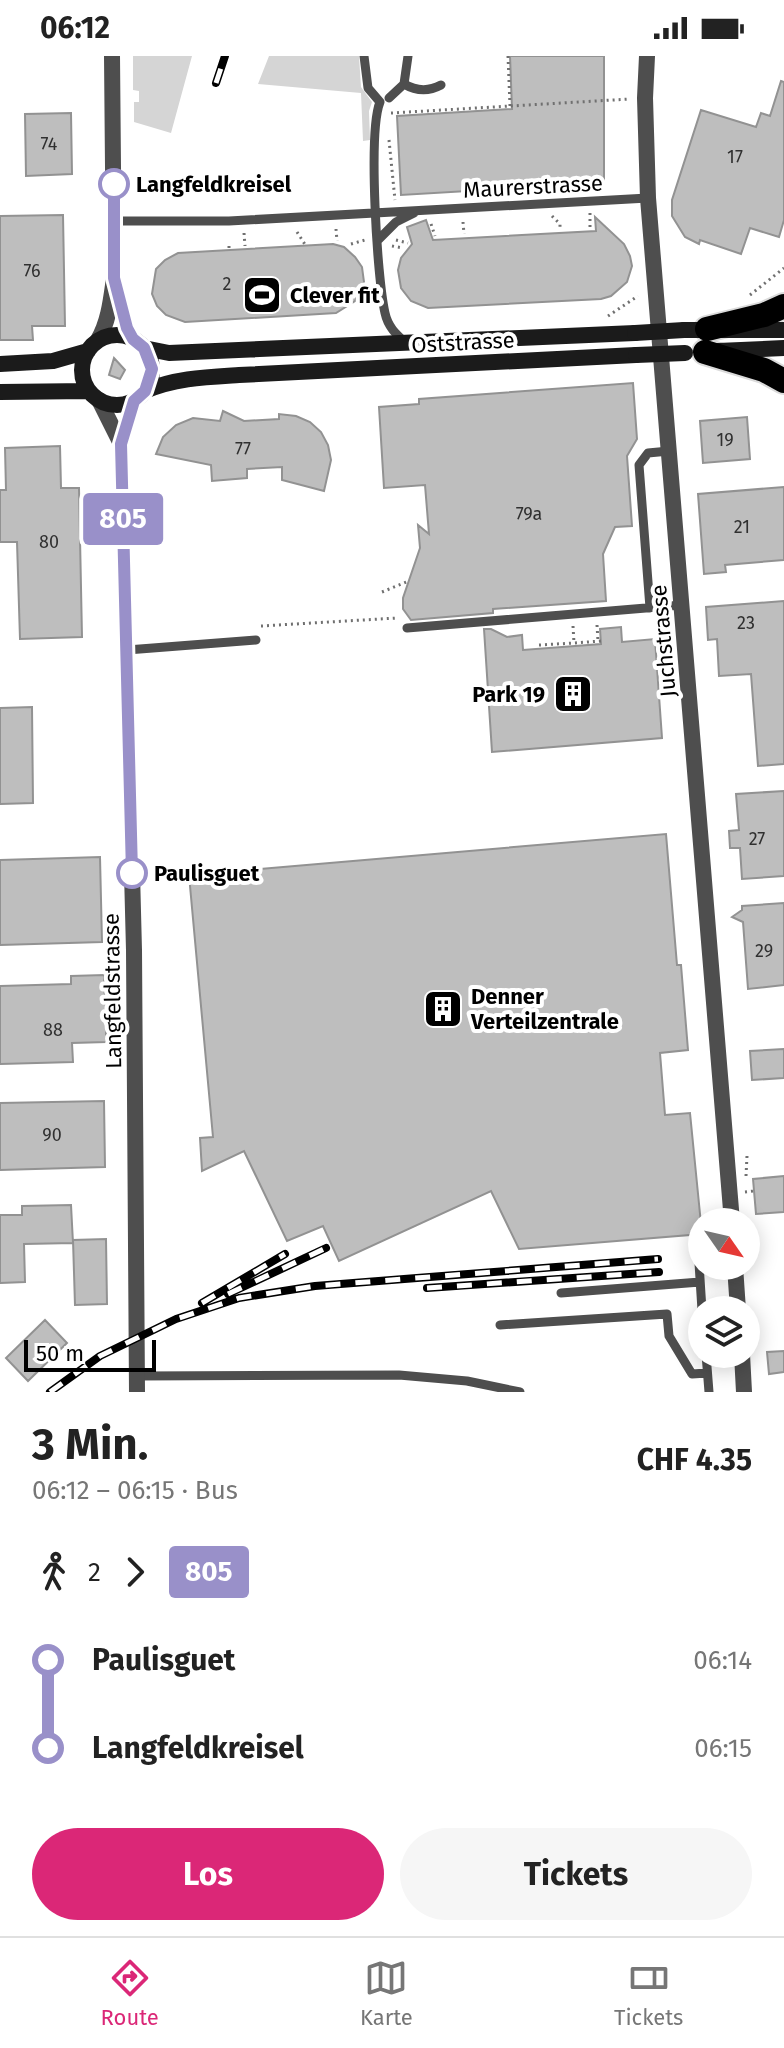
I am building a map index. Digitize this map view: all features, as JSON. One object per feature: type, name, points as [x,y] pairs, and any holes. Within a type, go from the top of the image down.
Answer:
[{"type":"highway","points":[[695,341],[784,306]]},
{"type":"highway","points":[[695,341],[784,381]]},
{"type":"main road","name":"Oststrasse","points":[[139,396],[191,378],[636,355],[695,341],[784,330]]},
{"type":"main road","name":"Oststrasse","points":[[139,343],[169,353],[635,333],[784,348]]},
{"type":"main road","points":[[0,364],[53,361],[115,335],[139,343],[152,369],[139,396],[116,405],[94,396],[0,392]]},
{"type":"main road","points":[[93,346],[82,371],[94,396]]},
{"type":"street","points":[[93,346],[107,318],[114,278],[112,56]]},
{"type":"street","name":"Juchstrasse","points":[[647,56],[648,198],[731,1208]]},
{"type":"street","points":[[114,278],[127,328],[139,343]]},
{"type":"street","name":"Langfeldstrasse","points":[[94,396],[121,444]]},
{"type":"street","name":"Langfeldstrasse","points":[[137,1384],[135,1065],[121,444],[139,396]]},
{"type":"street","points":[[743,1368],[744,1392]]},
{"type":"lane","points":[[364,56],[368,88],[385,100]]},
{"type":"lane","points":[[408,56],[404,84],[385,100],[375,116],[378,240],[385,314],[392,331],[408,344]]},
{"type":"lane","points":[[404,84],[413,90],[433,90],[441,85]]},
{"type":"lane","name":"Maurerstrasse","points":[[114,221],[209,220],[648,198]]},
{"type":"lane","points":[[378,240],[396,222],[419,210]]},
{"type":"lane","points":[[650,608],[639,465],[648,453],[669,451]]},
{"type":"lane","points":[[407,628],[682,605]]},
{"type":"lane","points":[[127,650],[256,640]]},
{"type":"lane","points":[[561,1293],[700,1282],[701,1296]]},
{"type":"lane","points":[[500,1325],[667,1314],[669,1336],[692,1374],[707,1373]]},
{"type":"lane","points":[[707,1368],[709,1392]]},
{"type":"lane","points":[[137,1384],[399,1375],[467,1381],[520,1392]]},
{"type":"path","points":[[508,56],[510,106]]},
{"type":"path","points":[[388,120],[392,112],[634,99]]},
{"type":"path","points":[[389,132],[396,211]]},
{"type":"path","points":[[356,247],[368,247]]},
{"type":"path","points":[[394,247],[403,248]]},
{"type":"path","points":[[742,299],[784,268]]},
{"type":"path","points":[[606,317],[639,295]]},
{"type":"path","points":[[382,592],[409,581]]},
{"type":"path","points":[[573,614],[574,643]]},
{"type":"path","points":[[539,645],[601,641]]},
{"type":"path","points":[[746,1176],[747,1156]]},
{"type":"shaded area","points":[[133,56],[192,56],[171,133],[134,122],[134,102],[139,102],[139,91],[133,90]]},
{"type":"shaded area","points":[[269,56],[359,56],[361,87],[372,102],[369,111],[370,140],[363,141],[361,93],[258,84]]},
{"type":"building","points":[[510,56],[604,56],[604,183],[401,195],[397,116],[512,109]]},
{"type":"building","points":[[781,81],[784,82],[784,220],[779,237],[750,228],[741,254],[700,240],[699,244],[685,237],[672,216],[672,200],[701,110],[756,127],[761,113],[770,116]]},
{"type":"building","points":[[71,113],[72,174],[26,176],[25,114]]},
{"type":"building","points":[[63,215],[65,326],[32,326],[33,340],[0,340],[0,216]]},
{"type":"building","points":[[595,217],[624,244],[630,256],[632,266],[627,282],[611,296],[428,308],[411,301],[401,288],[398,270],[401,258],[412,244],[407,227],[426,220],[433,240],[596,231]]},
{"type":"building","points":[[333,244],[344,247],[355,257],[362,267],[364,282],[355,301],[336,313],[185,322],[166,315],[157,306],[152,294],[156,269],[178,253]]},
{"type":"building","points":[[114,358],[125,370],[120,379],[109,375]]},
{"type":"building","points":[[633,383],[637,439],[627,456],[632,526],[615,527],[603,554],[606,601],[493,609],[493,613],[411,620],[403,609],[403,598],[420,548],[418,525],[429,534],[425,485],[384,488],[379,407],[419,404],[419,399]]},
{"type":"building","points":[[223,411],[244,421],[279,419],[279,414],[310,422],[321,432],[328,445],[331,460],[324,491],[282,480],[282,467],[247,469],[247,478],[212,481],[211,465],[156,454],[163,437],[176,425],[193,418],[220,421]]},
{"type":"building","points":[[747,417],[750,459],[703,463],[700,421]]},
{"type":"building","points":[[60,446],[61,488],[79,488],[82,637],[20,639],[17,542],[0,542],[0,490],[6,490],[5,448]]},
{"type":"building","points":[[784,487],[784,560],[725,565],[726,572],[704,574],[698,494]]},
{"type":"building","points":[[784,601],[784,764],[758,766],[751,674],[719,676],[717,639],[708,640],[706,607]]},
{"type":"building","name":"Park 19","points":[[621,627],[622,642],[655,639],[662,738],[492,752],[484,629],[507,637],[522,635],[523,650],[601,644],[600,629]]},
{"type":"building","points":[[32,707],[33,803],[0,804],[0,708]]},
{"type":"building","points":[[784,791],[784,876],[742,879],[740,848],[730,848],[729,831],[739,830],[736,794]]},
{"type":"building","name":"Denner Verteilzentrale","points":[[666,834],[688,1050],[660,1053],[665,1115],[690,1113],[699,1208],[688,1208],[688,1235],[519,1249],[491,1191],[339,1261],[323,1226],[287,1241],[244,1151],[202,1171],[200,1138],[213,1137],[189,875]]},
{"type":"building","points":[[100,857],[102,942],[0,945],[0,860]]},
{"type":"building","points":[[784,903],[784,985],[748,989],[743,922],[732,917],[742,910],[742,906]]},
{"type":"building","points":[[104,975],[105,1004],[111,1009],[106,1021],[106,1042],[72,1043],[73,1062],[0,1064],[0,986],[71,984],[71,976]]},
{"type":"building","points":[[784,1049],[784,1078],[752,1080],[750,1051]]},
{"type":"building","points":[[104,1101],[105,1167],[0,1170],[0,1103]]},
{"type":"building","points":[[784,1176],[784,1212],[760,1214],[760,1208],[755,1208],[753,1179]]},
{"type":"building","points":[[71,1205],[73,1243],[24,1244],[25,1282],[0,1283],[0,1215],[22,1215],[22,1206]]},
{"type":"building","points":[[106,1239],[107,1304],[75,1305],[73,1240]]},
{"type":"building","points":[[45,1320],[67,1343],[28,1381],[6,1358]]},
{"type":"building","points":[[784,1351],[784,1372],[769,1374],[767,1352]]},
{"type":"railway","points":[[216,83],[225,56]]},
{"type":"railway","points":[[228,1294],[326,1248]]},
{"type":"railway","points":[[202,1303],[285,1254]]},
{"type":"railway","points":[[50,1392],[100,1356],[176,1319],[239,1298],[315,1286],[658,1259]]},
{"type":"railway","points":[[427,1288],[659,1272]]},
{"type":"bus line","name":"805","points":[[114,184],[114,278],[127,328],[148,354],[152,369],[149,384],[134,401],[121,444],[132,873]]},
{"type":"place","name":"Langfeldkreisel","points":[[114,184]]},
{"type":"place","name":"Clever fit","points":[[262,295]]},
{"type":"place","name":"Park 19","points":[[573,694]]},
{"type":"place","name":"Paulisguet","points":[[132,873]]},
{"type":"place","name":"Denner Verteilzentrale","points":[[443,1009]]}]
